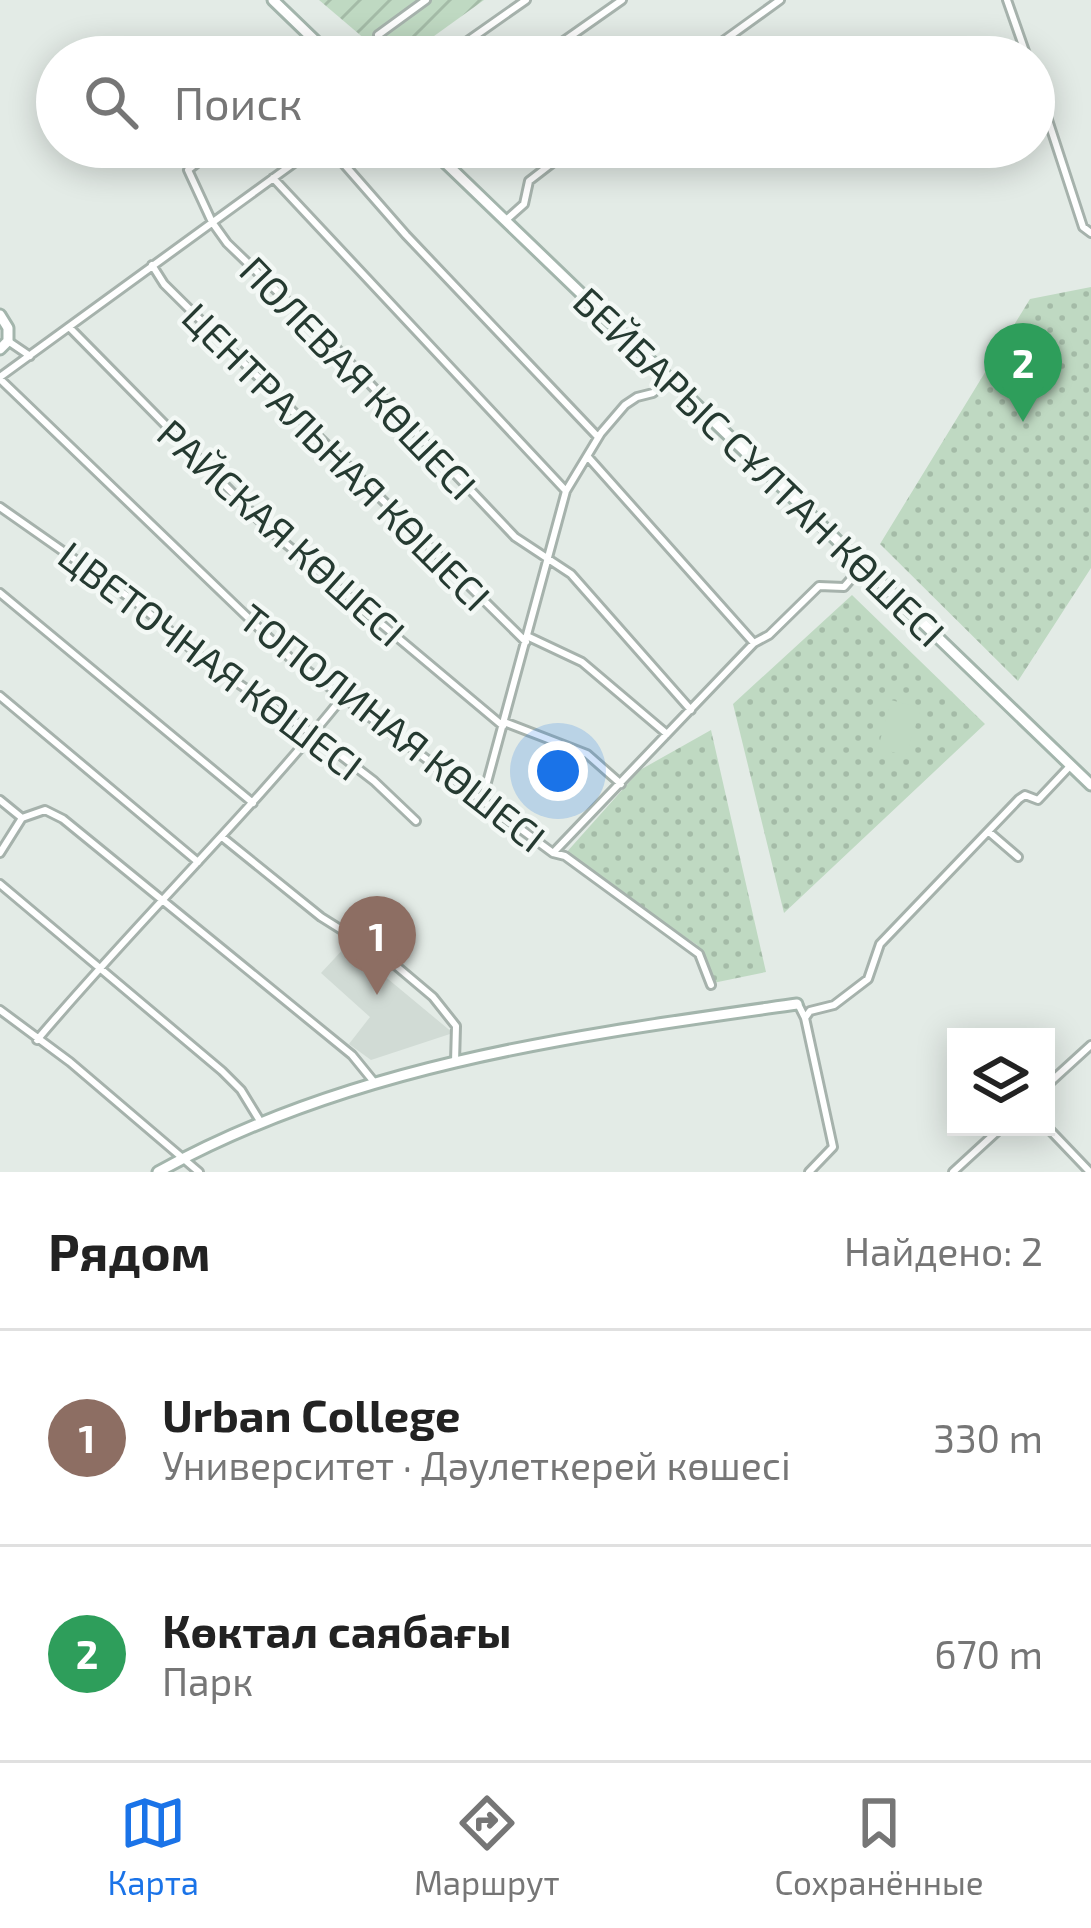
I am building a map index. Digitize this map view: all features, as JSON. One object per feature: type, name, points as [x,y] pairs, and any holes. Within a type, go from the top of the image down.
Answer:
[{"type":"street","points":[[273,0],[310,36]]},
{"type":"street","points":[[379,36],[426,0]]},
{"type":"street","points":[[475,36],[526,0]]},
{"type":"street","points":[[571,36],[622,0]]},
{"type":"street","points":[[730,36],[780,0]]},
{"type":"street","points":[[1007,0],[1020,36]]},
{"type":"street","points":[[1055,141],[1083,227],[1091,233]]},
{"type":"street","name":"ПОЛЕВАЯ КӨШЕСІ","points":[[189,168],[212,222],[227,242],[334,346],[515,537],[571,574],[691,710]]},
{"type":"street","points":[[0,378],[287,168]]},
{"type":"street","points":[[347,168],[598,437]]},
{"type":"street","name":"БЕЙБАРЫС СҰЛТАН КӨШЕСІ","points":[[450,168],[1091,784]]},
{"type":"street","points":[[504,221],[524,204],[529,181],[546,168]]},
{"type":"street","points":[[273,178],[566,491]]},
{"type":"street","name":"ЦЕНТРАЛЬНАЯ КӨШЕСІ","points":[[152,265],[164,284],[527,639],[582,662],[667,734]]},
{"type":"street","points":[[0,315],[8,328],[4,345],[30,356]]},
{"type":"street","name":"РАЙСКАЯ КӨШЕСІ","points":[[70,328],[267,528],[503,724],[586,754],[622,784]]},
{"type":"street","name":"ТОПОЛИНАЯ КӨШЕСІ","points":[[0,378],[289,657],[699,954],[711,985]]},
{"type":"street","points":[[483,797],[566,491],[598,437],[625,405],[653,393],[671,378]]},
{"type":"street","points":[[587,457],[754,643]]},
{"type":"street","name":"ЦВЕТОЧНАЯ КӨШЕСІ","points":[[0,507],[137,603],[208,663],[313,734],[416,821]]},
{"type":"street","points":[[554,853],[754,643],[770,635],[819,586],[844,587],[850,579]]},
{"type":"street","points":[[0,593],[253,803]]},
{"type":"street","points":[[0,696],[198,862]]},
{"type":"street","points":[[37,1040],[342,698]]},
{"type":"street","points":[[805,1018],[810,1011],[834,1005],[871,975],[880,944],[1024,795],[1038,800],[1071,765]]},
{"type":"street","points":[[0,800],[22,818]]},
{"type":"street","points":[[0,853],[22,818],[37,810],[53,813],[352,1055],[374,1082]]},
{"type":"street","points":[[988,831],[1018,857]]},
{"type":"street","points":[[222,837],[434,997],[456,1026],[454,1064]]},
{"type":"street","points":[[0,884],[222,1070],[260,1121]]},
{"type":"street","points":[[158,1172],[260,1121],[374,1082],[572,1036],[797,1004],[805,1018],[833,1147],[809,1172]]},
{"type":"street","points":[[0,1010],[70,1062],[199,1172]]},
{"type":"street","points":[[1055,1079],[1091,1045]]},
{"type":"street","points":[[1055,1135],[1090,1172]]},
{"type":"street","points":[[953,1172],[992,1136]]},
{"type":"shaded area","points":[[347,945],[453,1033],[371,1060],[349,1044],[370,1017],[321,973]]},
{"type":"green space","points":[[319,0],[484,0],[434,36],[361,36]]},
{"type":"green space","points":[[1091,287],[1091,568],[1018,681],[880,544],[1030,299]]},
{"type":"green space","points":[[852,595],[985,724],[784,913],[733,704]]},
{"type":"green space","points":[[891,700],[921,708],[906,756],[878,748]]},
{"type":"green space","points":[[711,730],[766,972],[713,983],[697,945],[565,854],[640,770]]},
{"type":"place","name":"Көктал саябағы","points":[[1023,422]]},
{"type":"place","name":"Urban College","points":[[377,995]]}]
